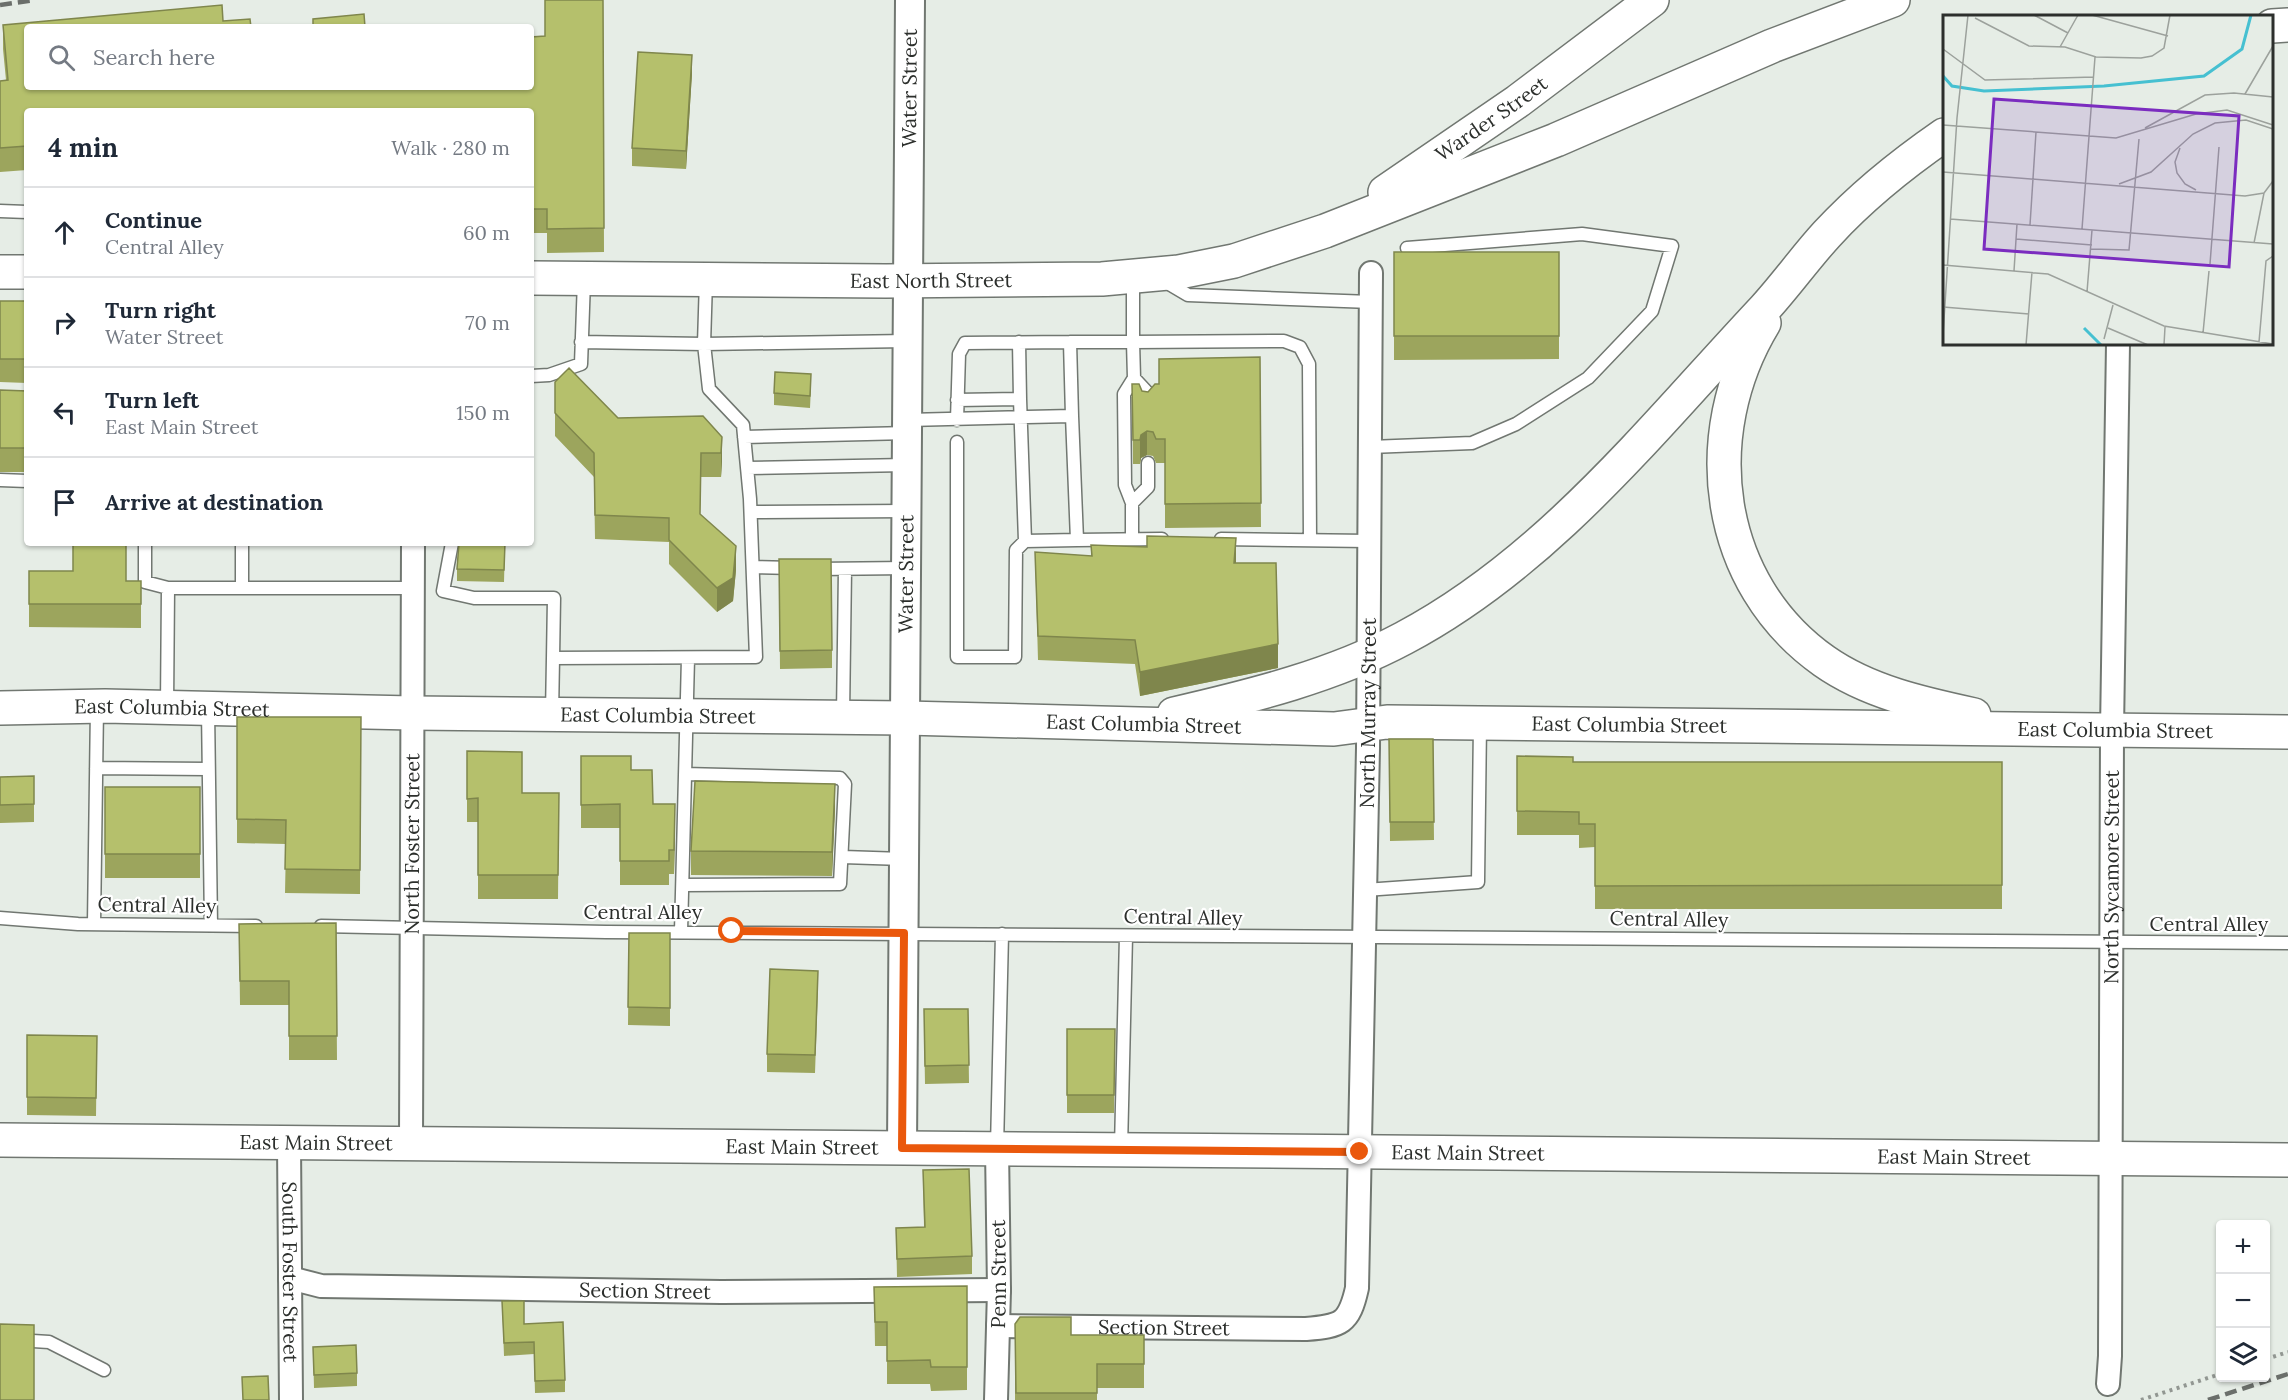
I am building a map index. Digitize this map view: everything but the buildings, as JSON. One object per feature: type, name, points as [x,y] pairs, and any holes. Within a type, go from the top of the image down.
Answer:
[{"type":"main road","name":"Warder Street","points":[[1324,231],[1430,163],[1518,101],[1652,0]]},
{"type":"main road","points":[[1324,231],[1556,140],[1772,46],[1893,0]]},
{"type":"main road","points":[[2273,26],[2288,25]]},
{"type":"main road","points":[[1126,725],[1228,702],[1317,675],[1368,656],[1447,613],[1500,577],[1542,541],[1591,493],[1790,281],[1827,234],[1871,191],[1943,136]]},
{"type":"main road","name":"East North Street","points":[[534,279],[909,281],[1144,277],[1234,261],[1324,231]]},
{"type":"main road","points":[[0,272],[24,272]]},
{"type":"main road","points":[[1790,281],[1749,351],[1726,427],[1722,463],[1725,503],[1733,538],[1744,566],[1759,593],[1779,620],[1803,644],[1826,662],[1857,680],[1933,706],[2049,730]]},
{"type":"main road","name":"East Columbia Street","points":[[0,708],[97,706],[412,713],[906,718],[1334,729],[1368,723],[1480,723],[2288,732]]},
{"type":"main road","name":"East Main Street","points":[[0,1140],[2288,1160]]},
{"type":"street","name":"Water Street","points":[[902,1148],[910,0]]},
{"type":"street","name":"North Murray Street","points":[[1319,1328],[1332,1327],[1344,1321],[1352,1310],[1357,1288],[1368,723],[1371,273]]},
{"type":"street","name":"North Sycamore Street","points":[[2108,1384],[2110,1356],[2112,730],[2118,345]]},
{"type":"street","name":"North Foster Street","points":[[411,1144],[413,546]]},
{"type":"street","name":"South Foster Street","points":[[289,1143],[291,1400]]},
{"type":"street","name":"Penn Street","points":[[996,1400],[1004,1326],[999,1290],[997,1148]]},
{"type":"street","name":"Section Street","points":[[290,1278],[321,1286],[721,1292],[999,1290]]},
{"type":"street","name":"Section Street","points":[[1004,1326],[1319,1328]]},
{"type":"lane","points":[[0,211],[24,212]]},
{"type":"lane","points":[[1370,447],[1472,443],[1516,424],[1588,378],[1652,311],[1672,246],[1582,234],[1407,248]]},
{"type":"lane","points":[[1132,539],[1132,503],[1125,485],[1124,394],[1134,378],[1133,342],[1144,277],[1188,295],[1371,302]]},
{"type":"lane","points":[[534,376],[549,375],[581,364],[584,279]]},
{"type":"lane","points":[[553,658],[756,657],[751,512],[743,425],[709,389],[704,344],[706,280]]},
{"type":"lane","points":[[581,342],[704,344],[909,341]]},
{"type":"lane","points":[[957,420],[959,354],[965,343],[1284,341],[1300,347],[1309,364],[1310,540]]},
{"type":"lane","points":[[1019,342],[1025,541]]},
{"type":"lane","points":[[1070,342],[1077,540]]},
{"type":"lane","points":[[1134,378],[1147,392],[1147,408]]},
{"type":"lane","points":[[957,400],[1020,399]]},
{"type":"lane","points":[[744,437],[908,426],[957,420],[1072,416]]},
{"type":"lane","points":[[957,442],[957,657],[1015,657],[1016,550],[1025,541],[1179,539]]},
{"type":"lane","points":[[1132,503],[1148,487],[1148,463]]},
{"type":"lane","points":[[747,468],[908,465]]},
{"type":"lane","points":[[0,480],[24,481]]},
{"type":"lane","points":[[751,512],[907,511]]},
{"type":"lane","points":[[1203,539],[1369,541]]},
{"type":"lane","points":[[145,546],[145,582],[168,588],[412,588]]},
{"type":"lane","points":[[242,546],[243,588]]},
{"type":"lane","points":[[451,546],[443,591],[474,598],[554,598],[552,715]]},
{"type":"lane","points":[[753,567],[907,568]]},
{"type":"lane","points":[[843,718],[845,569]]},
{"type":"lane","points":[[167,707],[168,588]]},
{"type":"lane","points":[[681,932],[688,658]]},
{"type":"lane","points":[[94,924],[97,706]]},
{"type":"lane","points":[[208,709],[207,769],[211,925]]},
{"type":"lane","points":[[1365,890],[1478,882],[1480,723]]},
{"type":"lane","points":[[96,768],[207,769]]},
{"type":"lane","points":[[682,885],[836,886],[841,881],[845,784],[840,778],[685,774]]},
{"type":"lane","points":[[843,857],[903,859]]},
{"type":"lane","name":"Central Alley","points":[[0,918],[78,924],[270,926]]},
{"type":"lane","name":"Central Alley","points":[[305,926],[606,932],[2112,944],[2288,943]]},
{"type":"lane","points":[[997,1148],[1002,934]]},
{"type":"lane","points":[[1121,1150],[1126,936]]},
{"type":"lane","points":[[0,1339],[49,1342],[104,1370]]},
{"type":"path","points":[[2270,1357],[2288,1352]]},
{"type":"path","points":[[2141,1400],[2216,1375]]},
{"type":"railway","points":[[0,5],[35,0]]},
{"type":"railway","points":[[2208,1400],[2288,1374]]},
{"type":"route","points":[[732,931],[904,933],[902,1148],[1360,1152]]}]
